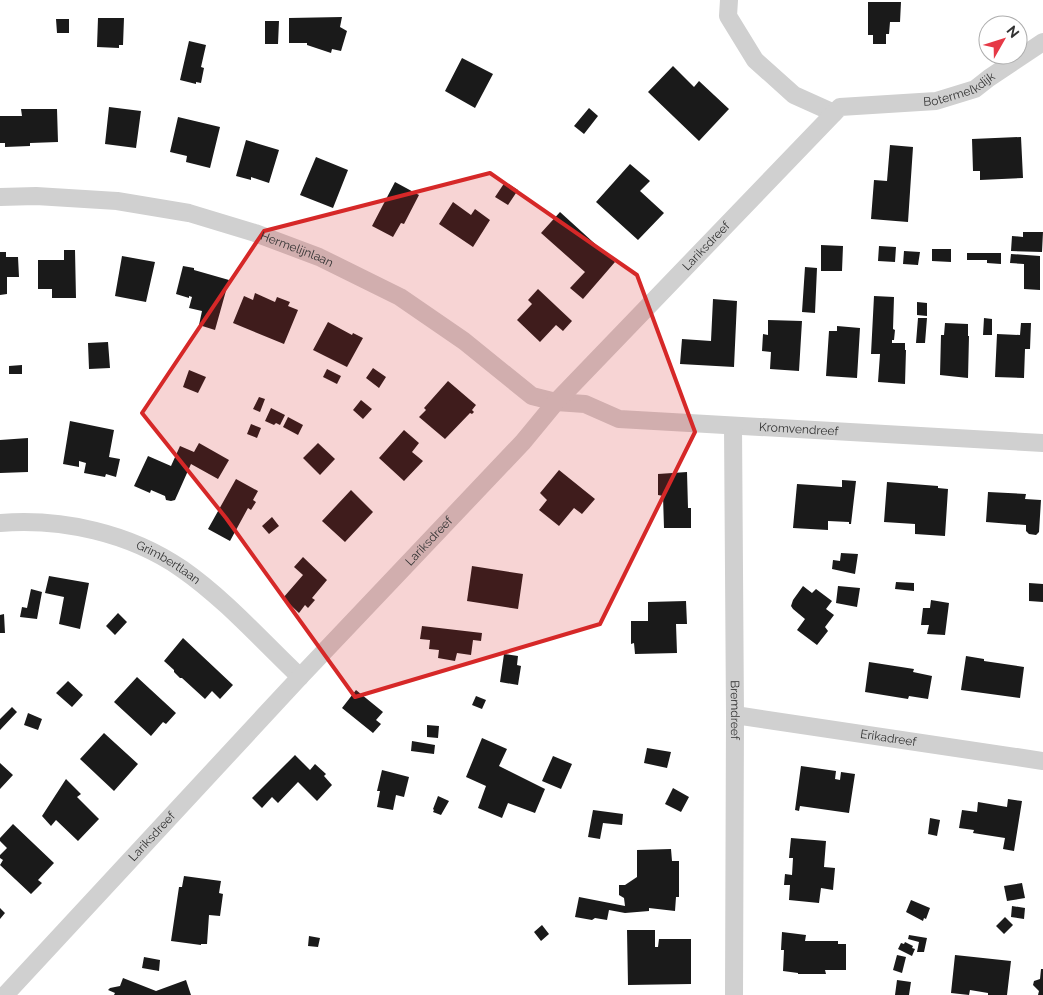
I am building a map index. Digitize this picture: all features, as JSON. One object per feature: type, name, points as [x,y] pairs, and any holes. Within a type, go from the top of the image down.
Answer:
[{"type":"street","points":[[729,0],[728,16],[755,60],[794,95],[834,113]]},
{"type":"street","name":"Botermelkdijk","points":[[864,106],[936,101],[975,89],[1043,42]]},
{"type":"street","name":"Lariksdreef","points":[[5,995],[300,677],[523,442],[556,402],[834,113],[840,107],[864,106]]},
{"type":"street","name":"Hermelijnlaan","points":[[0,197],[36,196],[117,201],[189,212],[255,232],[319,257],[400,297],[464,341],[532,396],[556,402]]},
{"type":"street","name":"Kromvendreef","points":[[556,402],[585,404],[619,419],[1043,443]]},
{"type":"street","name":"Bremdreef","points":[[733,426],[734,995]]},
{"type":"street","name":"Grimbertlaan","points":[[0,523],[42,523],[78,527],[109,534],[148,550],[181,569],[216,597],[300,677]]},
{"type":"street","name":"Erikadreef","points":[[735,715],[1043,761]]},
{"type":"highlighted area","points":[[490,173],[637,275],[695,432],[600,624],[355,697],[226,518],[142,413],[264,231]]},
{"type":"building","points":[[868,2],[901,2],[900,22],[890,22],[889,34],[886,34],[886,44],[873,44],[873,35],[868,35]]},
{"type":"building","points":[[342,17],[340,27],[347,31],[341,51],[332,49],[331,53],[307,45],[307,43],[289,43],[289,18]]},
{"type":"building","points":[[98,18],[124,18],[123,45],[119,45],[119,48],[97,47]]},
{"type":"building","points":[[56,19],[69,19],[69,33],[57,33]]},
{"type":"building","points":[[265,21],[279,21],[278,44],[265,44]]},
{"type":"building","points":[[189,41],[206,45],[201,67],[204,68],[201,83],[196,82],[196,84],[180,80]]},
{"type":"building","points":[[462,58],[493,74],[475,108],[445,91]]},
{"type":"building","points":[[673,66],[694,87],[699,81],[729,109],[699,141],[648,92]]},
{"type":"building","points":[[109,107],[141,111],[136,148],[105,144]]},
{"type":"building","points":[[589,108],[598,116],[584,134],[574,126]]},
{"type":"building","points":[[21,109],[57,109],[58,142],[30,143],[30,146],[5,147],[5,143],[0,143],[0,116],[22,116]]},
{"type":"building","points":[[178,117],[220,127],[210,168],[186,162],[187,156],[170,152]]},
{"type":"building","points":[[1021,137],[1023,178],[980,180],[980,171],[973,171],[972,139]]},
{"type":"building","points":[[246,140],[279,150],[269,183],[251,177],[251,180],[236,176]]},
{"type":"building","points":[[890,145],[913,147],[908,222],[871,219],[874,180],[887,181]]},
{"type":"building","points":[[316,157],[348,170],[333,208],[300,195]]},
{"type":"building","points":[[630,164],[650,181],[640,191],[664,213],[638,240],[596,202]]},
{"type":"building","points":[[395,182],[419,195],[404,224],[401,223],[393,237],[372,226]]},
{"type":"building","points":[[505,182],[518,190],[508,205],[495,197]]},
{"type":"building","points":[[453,202],[471,215],[475,209],[490,220],[473,247],[439,224]]},
{"type":"building","points":[[560,212],[615,262],[583,299],[570,288],[585,272],[541,233]]},
{"type":"building","points":[[1023,232],[1043,232],[1042,252],[1011,251],[1012,236],[1023,237]]},
{"type":"building","points":[[821,245],[843,246],[842,271],[821,271]]},
{"type":"building","points":[[879,246],[896,247],[895,262],[878,261]]},
{"type":"building","points":[[932,249],[951,249],[951,262],[932,261]]},
{"type":"building","points":[[64,250],[75,250],[76,298],[52,298],[52,289],[38,289],[38,260],[64,260]]},
{"type":"building","points":[[904,251],[920,252],[918,265],[903,264]]},
{"type":"building","points":[[0,252],[6,252],[6,257],[18,257],[19,277],[7,277],[7,294],[0,295]]},
{"type":"building","points":[[967,253],[1001,253],[1001,264],[987,263],[987,260],[967,260]]},
{"type":"building","points":[[1011,254],[1040,256],[1040,290],[1024,289],[1024,264],[1010,263]]},
{"type":"building","points":[[122,256],[155,262],[146,302],[115,296]]},
{"type":"building","points":[[183,266],[229,280],[215,330],[199,325],[202,311],[189,308],[192,297],[189,296],[189,298],[176,294]]},
{"type":"building","points":[[805,267],[817,268],[815,313],[802,312]]},
{"type":"building","points":[[538,289],[572,321],[563,331],[556,325],[540,342],[517,320],[532,304],[528,300]]},
{"type":"building","points":[[255,293],[275,302],[277,297],[290,302],[288,306],[298,310],[284,344],[233,323],[244,296],[253,300]]},
{"type":"building","points":[[874,296],[894,297],[893,329],[895,330],[892,343],[905,343],[905,384],[878,382],[880,354],[871,354]]},
{"type":"building","points":[[713,299],[737,301],[734,367],[680,364],[682,339],[711,341]]},
{"type":"building","points":[[917,302],[927,303],[927,316],[917,315]]},
{"type":"building","points":[[918,318],[927,318],[925,343],[916,343]]},
{"type":"building","points":[[984,318],[992,319],[992,335],[983,335]]},
{"type":"building","points":[[768,320],[802,321],[799,371],[770,369],[771,352],[762,351],[763,334],[768,335]]},
{"type":"building","points":[[328,322],[352,335],[353,333],[363,338],[347,367],[313,350]]},
{"type":"building","points":[[945,323],[968,324],[968,378],[940,375],[941,335],[944,335]]},
{"type":"building","points":[[1021,323],[1031,323],[1030,349],[1025,349],[1024,378],[995,377],[997,334],[1020,335]]},
{"type":"building","points":[[837,326],[860,328],[857,378],[826,376],[829,331],[837,331]]},
{"type":"building","points":[[108,342],[110,368],[89,369],[88,343]]},
{"type":"building","points":[[22,365],[22,374],[9,374],[9,366]]},
{"type":"building","points":[[373,368],[386,377],[379,388],[366,378]]},
{"type":"building","points":[[327,369],[341,376],[337,384],[323,377]]},
{"type":"building","points":[[189,370],[206,377],[198,393],[183,387]]},
{"type":"building","points":[[448,381],[476,405],[472,410],[474,412],[470,413],[445,439],[419,417],[426,410],[424,408]]},
{"type":"building","points":[[259,397],[265,399],[260,412],[253,409]]},
{"type":"building","points":[[361,400],[372,409],[363,419],[353,410]]},
{"type":"building","points":[[271,408],[285,415],[280,425],[276,423],[274,425],[265,421]]},
{"type":"building","points":[[288,417],[303,425],[298,435],[283,427]]},
{"type":"building","points":[[70,421],[114,430],[109,457],[120,459],[116,477],[106,474],[105,477],[84,473],[86,463],[79,461],[79,467],[63,464]]},
{"type":"building","points":[[251,424],[261,428],[257,438],[247,434]]},
{"type":"building","points":[[404,430],[419,443],[412,452],[423,461],[404,481],[379,458]]},
{"type":"building","points":[[28,438],[28,472],[0,473],[0,440]]},
{"type":"building","points":[[199,443],[229,460],[218,479],[191,464],[175,500],[171,501],[166,500],[165,496],[151,490],[150,493],[134,486],[148,456],[171,466],[180,446],[194,452]]},
{"type":"building","points":[[318,443],[335,459],[320,475],[303,458]]},
{"type":"building","points":[[559,470],[595,499],[582,514],[574,508],[559,526],[539,510],[547,500],[540,493]]},
{"type":"building","points":[[687,472],[688,508],[691,508],[691,528],[664,528],[663,496],[658,495],[658,474]]},
{"type":"building","points":[[236,479],[258,491],[253,500],[256,502],[251,510],[248,508],[230,541],[208,529]]},
{"type":"building","points":[[842,480],[856,481],[851,524],[849,522],[828,521],[828,530],[793,528],[797,484],[842,487]]},
{"type":"building","points":[[887,482],[938,486],[938,488],[948,489],[945,536],[915,534],[915,524],[884,522]]},
{"type":"building","points":[[351,490],[373,512],[345,542],[322,521]]},
{"type":"building","points":[[988,492],[1026,494],[1025,499],[1041,500],[1039,532],[1036,535],[1029,534],[1026,531],[1026,525],[986,522]]},
{"type":"building","points":[[272,517],[279,526],[269,534],[262,526]]},
{"type":"building","points":[[841,553],[858,554],[855,574],[832,569],[833,560],[840,561]]},
{"type":"building","points":[[303,557],[327,580],[312,598],[315,600],[308,608],[305,605],[299,613],[283,598],[303,575],[294,567]]},
{"type":"building","points":[[472,566],[523,574],[518,609],[467,601]]},
{"type":"building","points":[[49,576],[89,583],[80,629],[59,624],[64,597],[45,593]]},
{"type":"building","points":[[896,582],[914,583],[914,591],[895,589]]},
{"type":"building","points":[[1029,583],[1043,584],[1043,602],[1029,601]]},
{"type":"building","points":[[803,586],[812,593],[816,589],[832,601],[826,609],[834,615],[825,627],[828,631],[817,645],[797,630],[805,619],[791,606]]},
{"type":"building","points":[[838,586],[860,588],[857,607],[836,603]]},
{"type":"building","points":[[31,589],[42,592],[37,619],[20,617],[22,607],[27,608]]},
{"type":"building","points":[[931,600],[949,603],[945,635],[927,634],[929,625],[921,625],[923,608],[930,608]]},
{"type":"building","points":[[686,601],[687,624],[676,624],[677,653],[635,654],[634,643],[631,644],[631,621],[648,621],[648,602]]},
{"type":"building","points":[[118,613],[127,622],[115,635],[106,626]]},
{"type":"building","points":[[4,614],[5,633],[0,633],[0,615]]},
{"type":"building","points":[[422,626],[482,633],[481,641],[473,640],[471,655],[457,653],[455,661],[438,658],[439,650],[429,649],[430,640],[420,639]]},
{"type":"building","points":[[183,638],[233,685],[220,699],[212,691],[205,699],[180,678],[164,661]]},
{"type":"building","points":[[504,654],[518,656],[517,665],[521,666],[518,685],[500,682]]},
{"type":"building","points":[[966,656],[984,659],[984,661],[1024,667],[1020,698],[961,690]]},
{"type":"building","points":[[869,662],[914,669],[913,672],[932,676],[928,699],[909,696],[908,699],[865,692]]},
{"type":"building","points":[[137,677],[176,713],[166,724],[163,722],[151,736],[114,702]]},
{"type":"building","points":[[68,681],[83,695],[72,707],[56,693]]},
{"type":"building","points":[[356,690],[383,712],[376,720],[381,724],[373,733],[342,708]]},
{"type":"building","points":[[476,696],[486,700],[482,709],[472,705]]},
{"type":"building","points":[[12,707],[17,712],[0,730],[0,719]]},
{"type":"building","points":[[28,713],[42,719],[38,730],[24,725]]},
{"type":"building","points":[[427,725],[439,726],[438,738],[427,737]]},
{"type":"building","points":[[104,733],[138,764],[114,791],[80,759]]},
{"type":"building","points":[[482,738],[507,749],[499,766],[545,789],[535,813],[508,803],[502,818],[478,808],[486,786],[466,777]]},
{"type":"building","points":[[412,741],[435,745],[434,754],[411,751]]},
{"type":"building","points":[[647,748],[671,752],[667,768],[644,763]]},
{"type":"building","points":[[295,755],[310,770],[315,764],[326,774],[324,776],[332,785],[317,801],[298,782],[278,803],[272,797],[262,808],[252,798]]},
{"type":"building","points":[[553,756],[572,764],[561,789],[542,781]]},
{"type":"building","points":[[0,763],[13,775],[0,789]]},
{"type":"building","points":[[801,766],[836,771],[835,779],[840,780],[841,772],[855,774],[849,813],[800,806],[799,811],[795,810]]},
{"type":"building","points":[[382,770],[409,777],[404,797],[396,795],[393,810],[377,807],[380,791],[377,791]]},
{"type":"building","points":[[66,779],[81,794],[77,797],[99,819],[78,841],[56,820],[51,826],[42,816]]},
{"type":"building","points":[[673,788],[689,797],[681,812],[665,804]]},
{"type":"building","points":[[438,796],[449,801],[441,815],[433,812]]},
{"type":"building","points":[[1008,799],[1022,801],[1014,851],[1003,849],[1005,838],[973,833],[974,830],[959,828],[962,810],[977,812],[978,802],[1007,807]]},
{"type":"building","points":[[593,810],[623,814],[622,825],[603,823],[600,839],[588,837]]},
{"type":"building","points":[[930,818],[940,820],[937,836],[928,834]]},
{"type":"building","points":[[13,824],[54,863],[38,880],[42,883],[31,894],[0,865],[3,860],[0,858],[0,855],[7,848],[0,841],[0,838]]},
{"type":"building","points":[[791,838],[826,841],[824,867],[835,868],[833,890],[821,888],[819,903],[789,900],[790,885],[784,885],[785,874],[792,875],[793,858],[789,858]]},
{"type":"building","points":[[671,849],[672,861],[679,861],[679,897],[676,897],[675,911],[649,908],[649,911],[625,913],[609,910],[607,920],[575,917],[579,897],[625,906],[624,898],[619,895],[619,885],[625,885],[637,877],[637,850]]},
{"type":"building","points":[[184,876],[221,881],[219,893],[223,894],[220,916],[209,915],[207,944],[171,941],[179,887],[182,887]]},
{"type":"building","points":[[1022,883],[1025,898],[1007,901],[1004,886]]},
{"type":"building","points":[[911,900],[930,908],[926,919],[924,918],[923,921],[906,912]]},
{"type":"building","points":[[1012,906],[1025,908],[1024,919],[1011,917]]},
{"type":"building","points":[[0,908],[5,913],[0,919]]},
{"type":"building","points":[[1005,917],[1013,925],[1004,934],[996,926]]},
{"type":"building","points":[[542,925],[549,934],[541,941],[534,932]]},
{"type":"building","points":[[627,930],[655,930],[655,947],[658,947],[659,939],[691,939],[691,984],[628,985]]},
{"type":"building","points":[[782,932],[806,935],[805,941],[838,941],[838,944],[846,944],[846,970],[825,970],[826,974],[798,974],[783,971],[784,950],[781,950]]},
{"type":"building","points":[[909,935],[927,938],[924,952],[917,952],[919,942],[908,939]]},
{"type":"building","points":[[309,936],[320,938],[318,947],[308,946]]},
{"type":"building","points":[[905,942],[915,949],[912,956],[898,949],[901,943],[904,944]]},
{"type":"building","points":[[897,955],[906,957],[902,973],[893,970]]},
{"type":"building","points":[[955,955],[1011,961],[1007,995],[988,995],[988,993],[970,990],[969,995],[951,993]]},
{"type":"building","points":[[144,957],[160,960],[159,971],[142,968]]},
{"type":"building","points":[[1041,969],[1043,969],[1043,995],[1038,995],[1039,991],[1033,985],[1034,981],[1040,979]]},
{"type":"building","points":[[123,978],[156,991],[186,980],[191,995],[114,995],[115,993],[108,990],[120,986]]},
{"type":"building","points":[[897,980],[911,982],[909,995],[895,995]]}]
